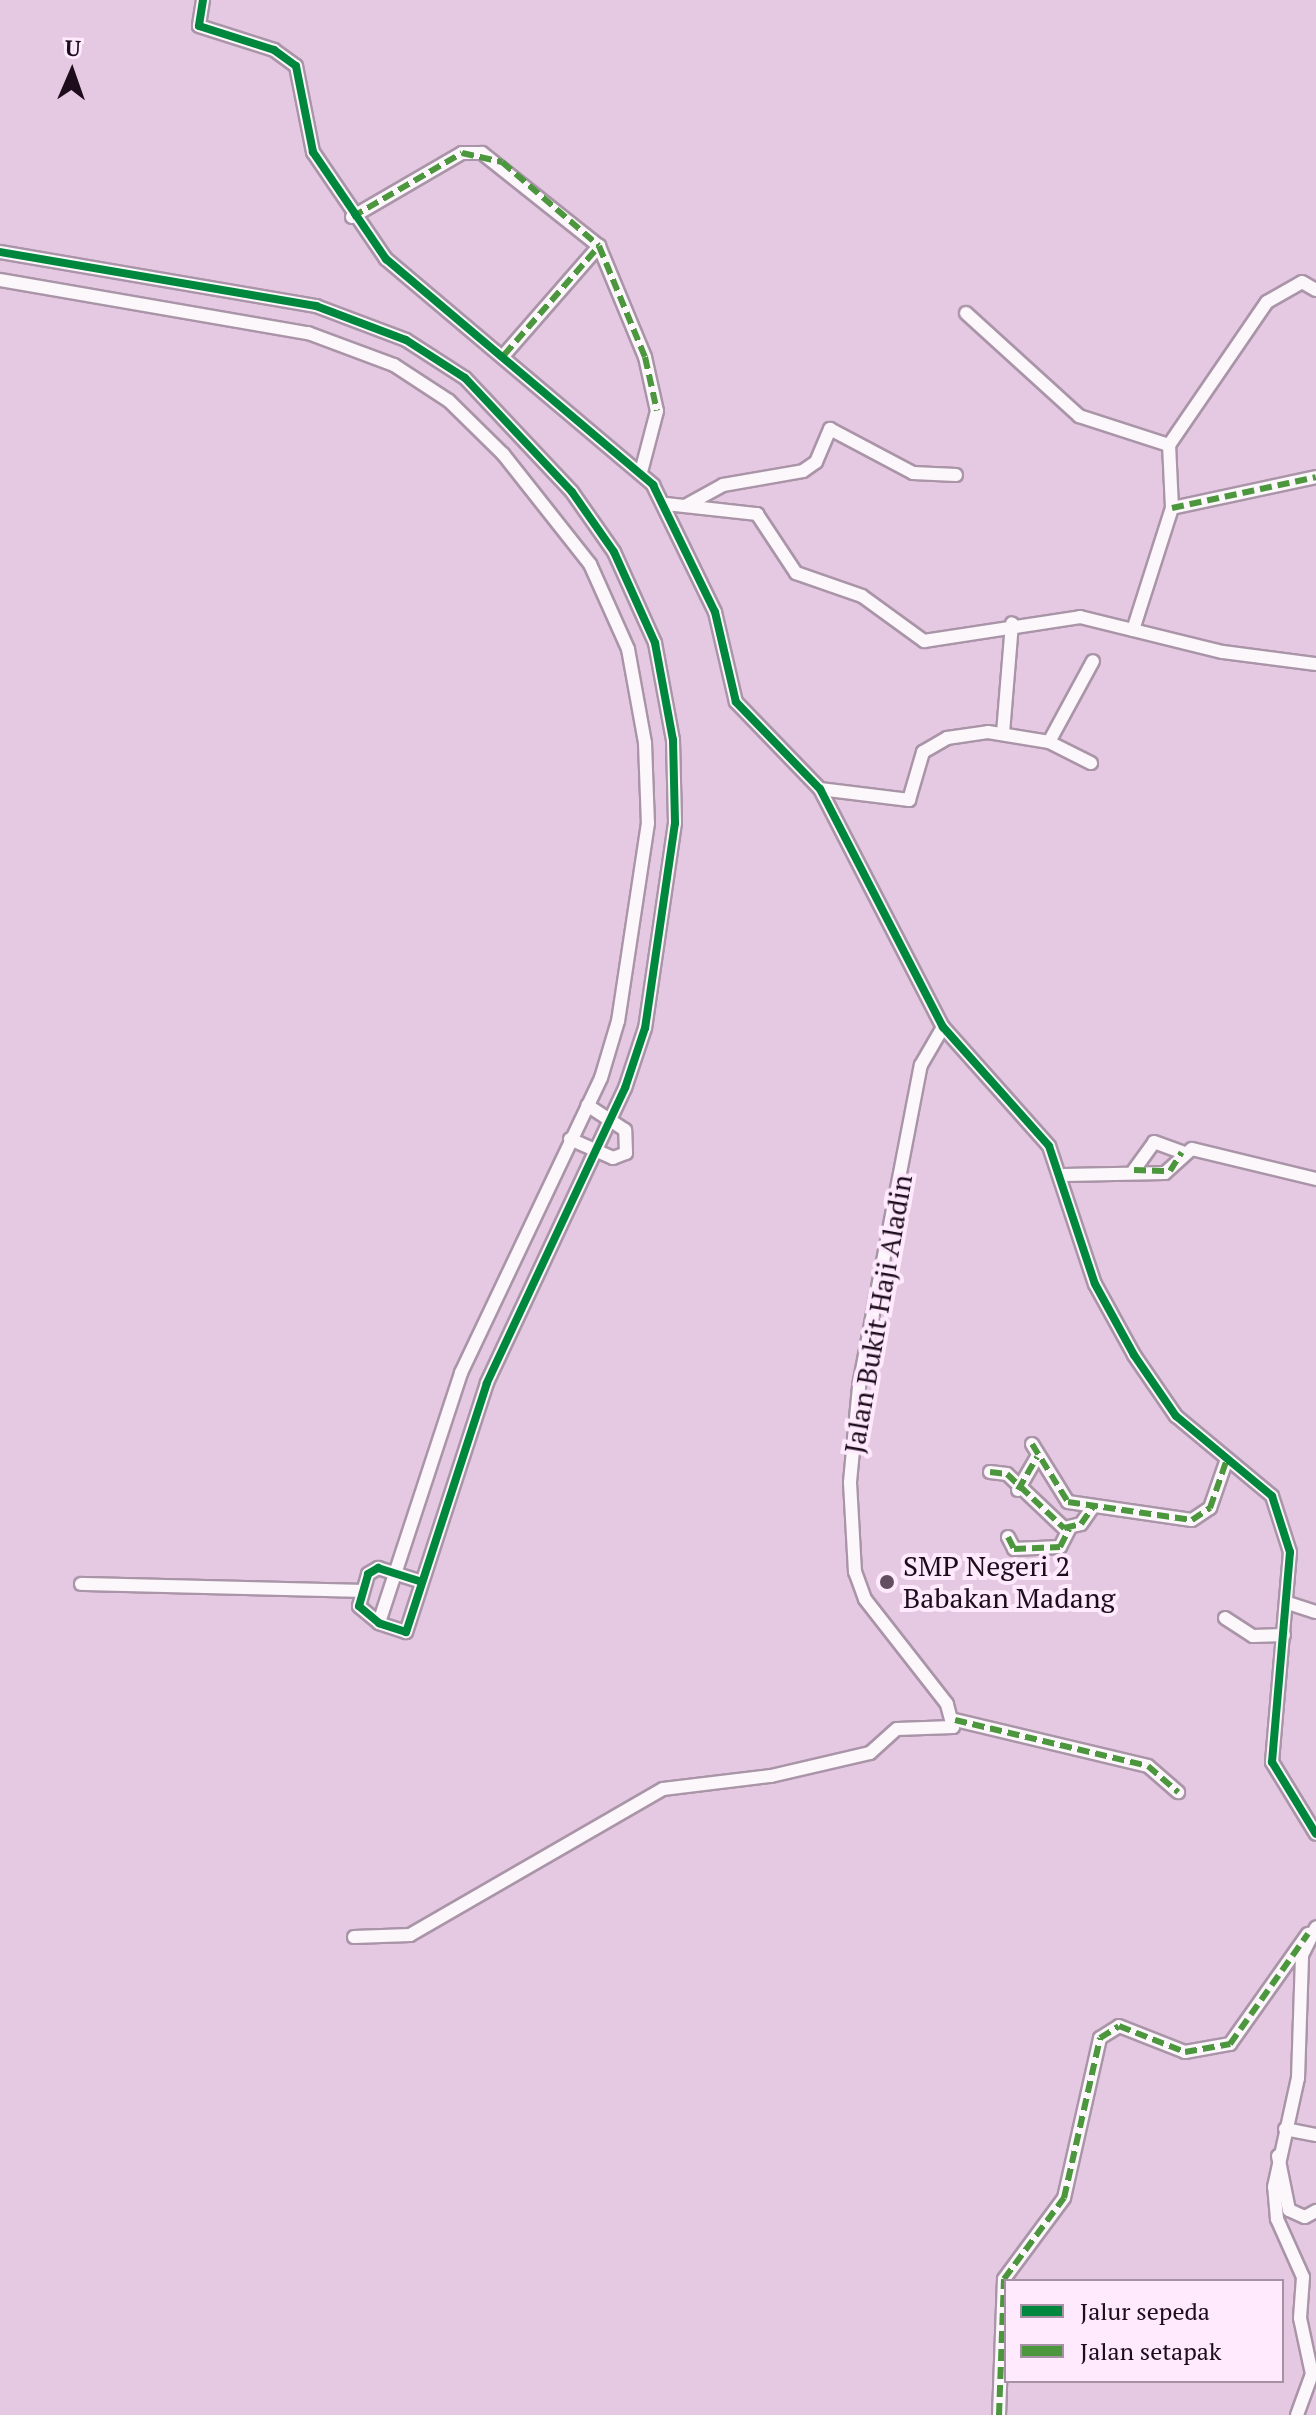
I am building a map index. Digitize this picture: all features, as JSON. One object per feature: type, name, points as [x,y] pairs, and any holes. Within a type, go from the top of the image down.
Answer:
[{"type":"street","points":[[203,0],[199,26],[274,50],[296,66],[308,141],[352,217],[386,259],[641,472],[666,504],[715,612],[736,702],[820,789],[943,1027],[1039,1132],[1064,1175],[1095,1284],[1134,1355],[1176,1416],[1227,1459],[1260,1481],[1286,1522],[1288,1603],[1272,1762],[1316,1834]]},
{"type":"street","points":[[352,217],[462,153],[482,153],[599,246],[645,357],[657,411],[641,472]]},
{"type":"street","points":[[504,355],[599,246]]},
{"type":"street","points":[[0,252],[316,306],[406,340],[465,378],[572,492],[614,552],[655,643],[673,740],[675,823],[659,964],[645,1028],[610,1117],[487,1383],[419,1581],[406,1632],[379,1623],[359,1606],[359,1591],[368,1574],[393,1571],[419,1581]]},
{"type":"street","points":[[0,280],[308,333],[394,365],[449,401],[503,454],[590,564],[628,649],[645,743],[648,823],[628,976],[587,1105],[461,1373],[393,1571],[379,1623]]},
{"type":"street","points":[[1133,630],[1172,508],[1169,445],[1267,302],[1302,282],[1316,290]]},
{"type":"street","points":[[966,313],[1079,416],[1169,445]]},
{"type":"street","points":[[685,506],[723,485],[803,471],[816,462],[830,429],[913,473],[956,475]]},
{"type":"street","points":[[1172,508],[1316,477]]},
{"type":"street","points":[[666,504],[757,514],[796,573],[862,596],[924,641],[1012,623],[1080,617],[1223,652],[1316,664]]},
{"type":"street","points":[[1003,733],[1012,623]]},
{"type":"street","points":[[1049,742],[1093,661]]},
{"type":"street","points":[[820,789],[909,800],[920,758],[936,742],[1003,733],[1049,742],[1091,763]]},
{"type":"street","name":"Jalan Bukit Haji Aladin","points":[[943,1027],[921,1065],[859,1386],[850,1482],[855,1572],[865,1599],[955,1720]]},
{"type":"street","points":[[570,1139],[613,1158],[626,1153],[630,1140],[610,1117],[587,1105]]},
{"type":"street","points":[[1134,1170],[1154,1142],[1182,1152],[1217,1150],[1285,1176],[1316,1179]]},
{"type":"street","points":[[1064,1175],[1170,1171],[1182,1152]]},
{"type":"street","points":[[1032,1444],[1061,1499],[1093,1507],[1198,1520],[1210,1508],[1227,1459]]},
{"type":"street","points":[[1018,1490],[1037,1457]]},
{"type":"street","points":[[990,1472],[1002,1471],[1018,1490],[1069,1529]]},
{"type":"street","points":[[1008,1537],[1011,1548],[1060,1547],[1069,1529],[1093,1507]]},
{"type":"street","points":[[81,1584],[359,1591]]},
{"type":"street","points":[[1288,1603],[1316,1612]]},
{"type":"street","points":[[1225,1618],[1253,1636],[1284,1635]]},
{"type":"street","points":[[354,1937],[410,1935],[663,1789],[856,1757],[897,1729],[947,1731],[955,1720],[973,1727],[1148,1766],[1178,1792]]},
{"type":"street","points":[[1297,2415],[1312,2374],[1300,2318],[1303,2277],[1277,2219],[1278,2156],[1298,2078],[1299,1981],[1312,1930]]},
{"type":"street","points":[[999,2415],[1004,2279],[1064,2198],[1100,2038],[1119,2026],[1185,2052],[1230,2044],[1312,1930]]},
{"type":"street","points":[[1285,2129],[1316,2135]]},
{"type":"street","points":[[1278,2156],[1289,2210],[1305,2217],[1316,2211]]},
{"type":"marked path","points":[[352,217],[462,153],[502,162],[599,246],[645,357],[657,411]]},
{"type":"marked path","points":[[504,355],[599,246]]},
{"type":"marked path","points":[[1172,508],[1316,477]]},
{"type":"marked path","points":[[1134,1170],[1170,1171],[1182,1152]]},
{"type":"marked path","points":[[1032,1444],[1068,1502],[1192,1520],[1210,1508],[1227,1459]]},
{"type":"marked path","points":[[1018,1490],[1037,1457]]},
{"type":"marked path","points":[[990,1472],[1007,1474],[1064,1528],[1081,1524],[1093,1507]]},
{"type":"marked path","points":[[1008,1537],[1014,1549],[1060,1547],[1069,1529]]},
{"type":"marked path","points":[[955,1720],[1148,1766],[1178,1792]]},
{"type":"marked path","points":[[999,2415],[1004,2279],[1064,2198],[1100,2038],[1119,2026],[1185,2052],[1230,2044],[1308,1934]]},
{"type":"cycle path","points":[[203,0],[199,26],[274,50],[296,66],[313,152],[386,259],[653,485],[715,612],[736,702],[820,789],[943,1027],[1049,1146],[1095,1284],[1134,1355],[1176,1416],[1272,1496],[1290,1552],[1272,1762],[1316,1834]]},
{"type":"cycle path","points":[[0,252],[316,306],[406,340],[465,378],[572,492],[614,552],[655,643],[673,740],[675,823],[645,1028],[625,1088],[487,1383],[406,1632],[379,1623],[359,1606],[368,1574],[378,1568],[419,1581]]},
{"type":"place","name":"SMP Negeri 2 Babakan Madang","points":[[887,1582]]}]
